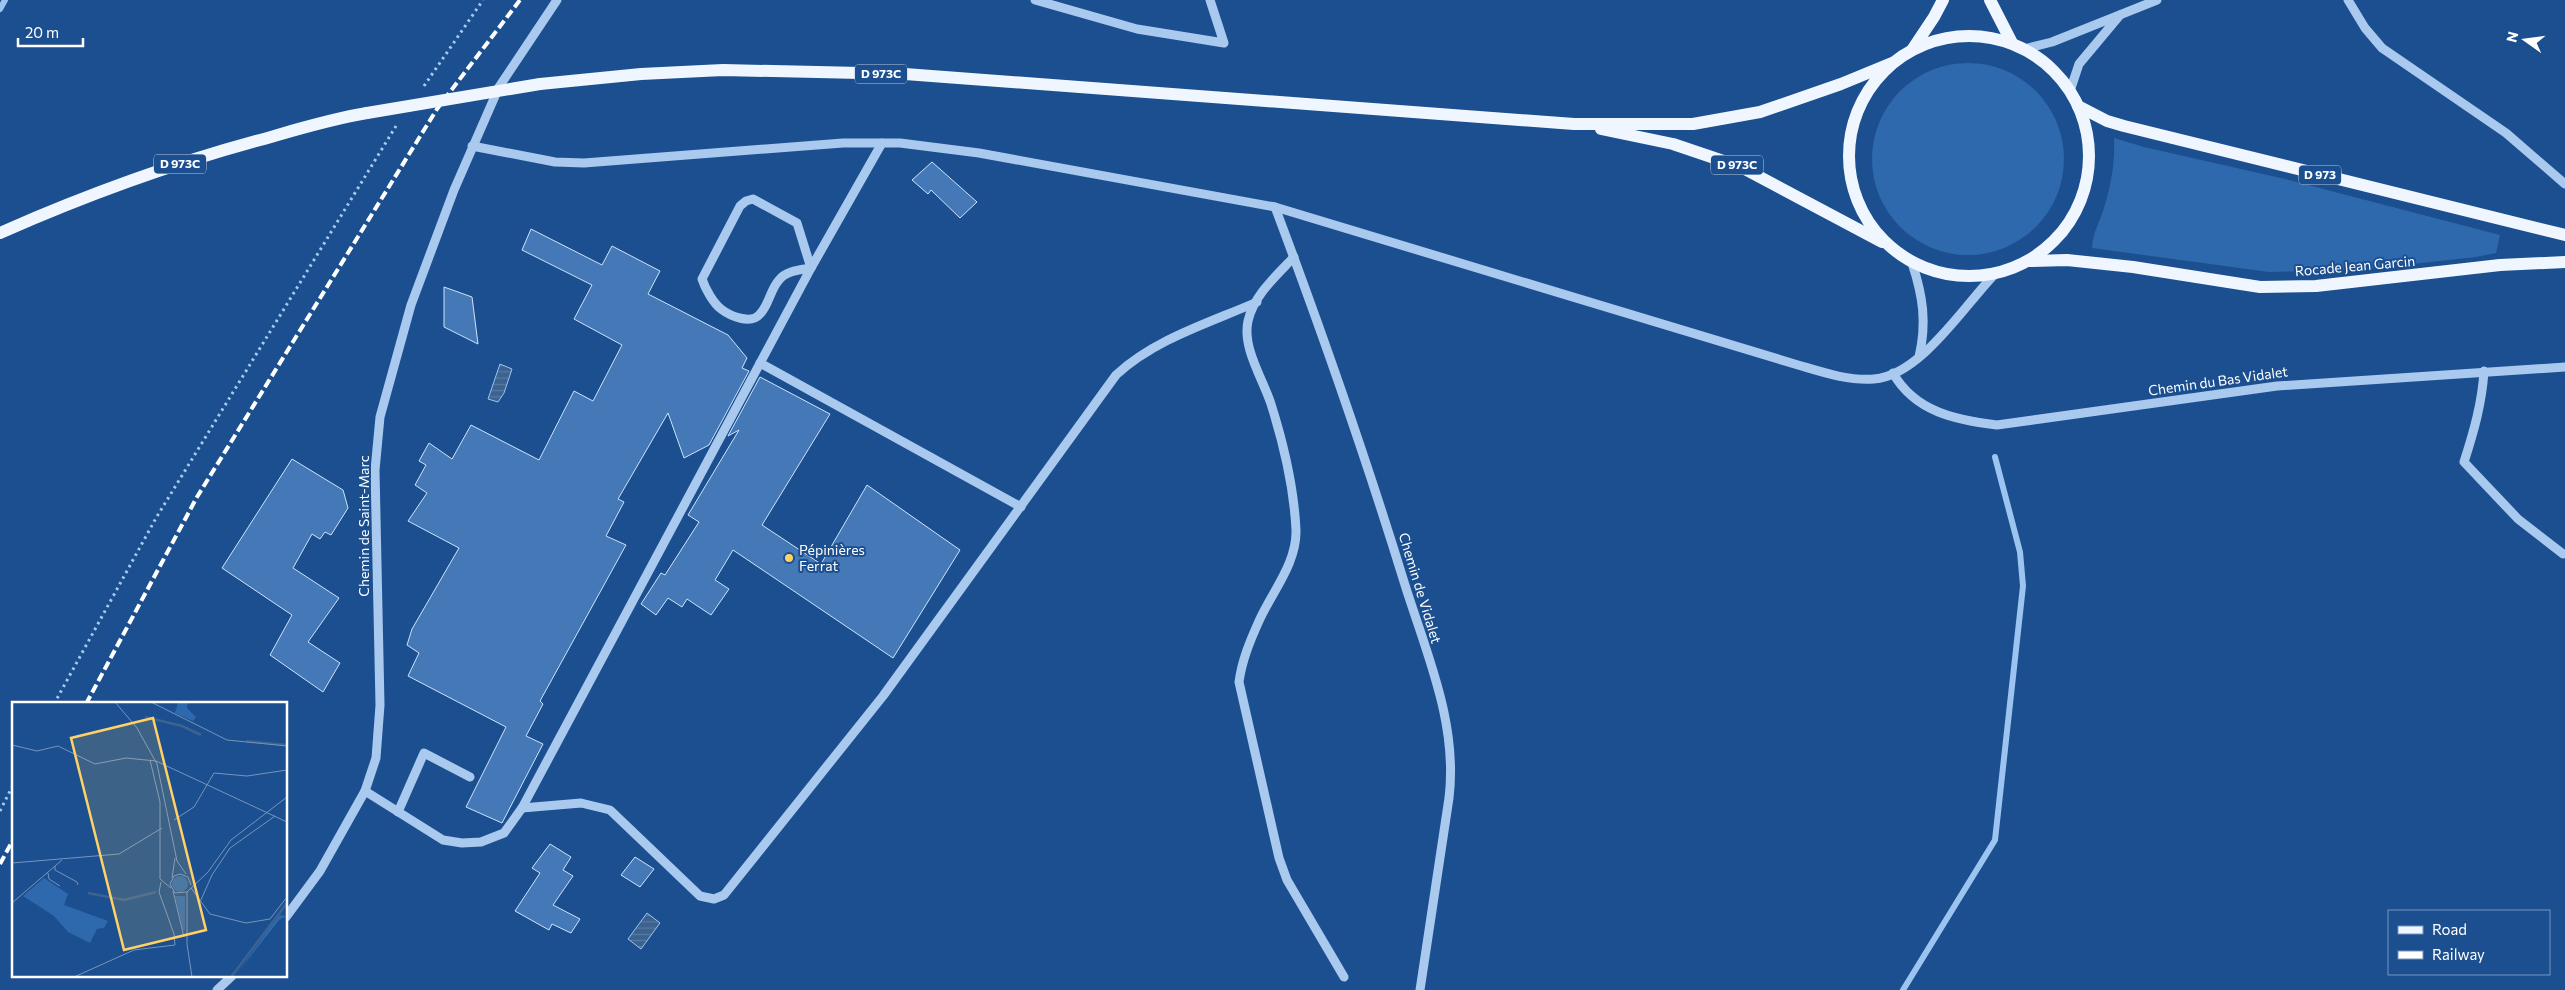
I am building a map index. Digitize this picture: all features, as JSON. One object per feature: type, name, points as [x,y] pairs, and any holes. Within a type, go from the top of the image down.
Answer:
[{"type":"main road","points":[[1912,50],[1934,18],[1942,0]]},
{"type":"main road","points":[[1990,0],[2012,43]]},
{"type":"main road","points":[[1961,36],[1987,37],[2012,43],[2050,67],[2070,91],[2078,106],[2088,140],[2088,175],[2077,209],[2057,238],[2030,261],[1994,275],[1966,277],[1938,273],[1912,263],[1886,244],[1862,212],[1849,173],[1851,132],[1866,94],[1892,63],[1912,50],[1936,40],[1961,36]]},
{"type":"main road","name":"D 973C","points":[[0,234],[66,204],[215,152],[335,119],[540,84],[641,74],[723,70],[905,74],[1306,106],[1574,124],[1694,124],[1760,112],[1841,84],[1892,63]]},
{"type":"main road","name":"D 973","points":[[2078,106],[2107,121],[2124,126],[2565,235]]},
{"type":"main road","name":"D 973C","points":[[1574,124],[1673,144],[1741,167],[1886,244]]},
{"type":"main road","name":"Rocade Jean Garcin","points":[[2030,261],[2067,260],[2133,266],[2260,287],[2316,286],[2500,265],[2565,262]]},
{"type":"street","name":"Chemin de Saint-Marc","points":[[288,914],[320,872],[365,791],[376,758],[380,705],[375,470],[380,416],[411,305],[472,146],[499,86],[557,0]]},
{"type":"street","points":[[1035,0],[1137,29],[1224,43],[1210,0]]},
{"type":"street","points":[[2024,49],[2052,42],[2157,0]]},
{"type":"street","points":[[2348,0],[2365,28],[2382,48],[2506,133],[2565,184]]},
{"type":"street","points":[[2070,91],[2080,64],[2121,14]]},
{"type":"street","points":[[472,146],[555,162],[584,163],[833,144],[882,144],[979,152],[1275,207],[1815,370],[1858,379],[1876,379],[1893,373],[1919,357],[1938,341],[1972,298],[1994,275]]},
{"type":"street","points":[[365,791],[443,840],[462,843],[480,842],[504,833],[522,808],[811,268],[882,144]]},
{"type":"street","points":[[753,199],[797,223],[811,268],[790,272],[779,280],[760,315],[753,320],[746,320],[721,309],[702,279],[740,206],[746,201],[753,199]]},
{"type":"street","name":"Chemin de Vidalet","points":[[1275,207],[1383,513],[1450,736],[1452,776],[1420,990]]},
{"type":"street","points":[[1294,257],[1260,293],[1248,321],[1247,340],[1271,404],[1289,473],[1296,531],[1295,546],[1290,560],[1259,621],[1242,663],[1239,682],[1285,873],[1344,977]]},
{"type":"street","points":[[1912,263],[1922,292],[1924,319],[1919,357]]},
{"type":"street","points":[[522,808],[581,803],[610,810],[700,896],[714,899],[724,895],[883,696],[1116,375],[1130,362],[1155,346],[1257,302]]},
{"type":"street","points":[[760,363],[1021,507]]},
{"type":"street","name":"Chemin du Bas Vidalet","points":[[1893,373],[1902,389],[1928,408],[1960,420],[1997,425],[2277,386],[2565,367]]},
{"type":"street","points":[[2484,371],[2483,394],[2464,462],[2518,519],[2563,554]]},
{"type":"street","points":[[398,812],[424,753],[470,777]]},
{"type":"street","points":[[217,990],[230,978]]},
{"type":"path","points":[[421,90],[483,0]]},
{"type":"path","points":[[55,702],[156,518],[400,120]]},
{"type":"path","points":[[0,811],[12,787]]},
{"type":"shaded area","points":[[1959,63],[1977,63],[2005,70],[2021,79],[2036,91],[2048,106],[2057,122],[2064,150],[2064,168],[2057,196],[2048,212],[2036,227],[2021,239],[2005,248],[1977,255],[1959,255],[1940,251],[1923,244],[1907,233],[1894,220],[1883,204],[1876,187],[1872,168],[1872,150],[1876,131],[1883,114],[1894,98],[1907,85],[1923,74],[1940,67]]},
{"type":"shaded area","points":[[2114,138],[2144,147],[2285,179],[2500,235],[2496,253],[2476,257],[2359,270],[2269,272],[2092,248],[2110,184],[2114,157]]},
{"type":"shaded area","points":[[500,364],[512,369],[504,393],[498,402],[488,399]]},
{"type":"shaded area","points":[[647,913],[660,923],[641,949],[628,939]]},
{"type":"building","points":[[932,162],[977,202],[960,218],[931,190],[928,194],[912,180]]},
{"type":"building","points":[[531,229],[602,265],[612,246],[660,271],[648,294],[728,335],[747,358],[742,368],[749,371],[709,445],[684,458],[668,413],[618,499],[624,502],[606,536],[626,545],[540,701],[543,704],[526,736],[543,744],[502,823],[466,807],[506,727],[408,676],[419,653],[407,645],[412,629],[459,548],[408,521],[427,493],[415,485],[426,465],[419,461],[429,443],[452,459],[471,425],[539,460],[574,391],[593,401],[622,345],[574,319],[592,285],[522,250]]},
{"type":"building","points":[[444,287],[472,297],[478,344],[444,327]]},
{"type":"building","points":[[760,377],[830,414],[762,525],[821,564],[867,485],[960,550],[893,658],[733,550],[715,580],[729,589],[711,615],[687,599],[682,607],[668,598],[656,615],[641,604],[661,573],[665,575],[699,522],[688,515],[739,430],[728,436]]},
{"type":"building","points":[[292,459],[343,490],[348,508],[331,535],[325,532],[320,539],[312,534],[293,568],[339,598],[308,642],[340,663],[323,692],[270,655],[292,615],[222,568]]},
{"type":"building","points":[[550,844],[571,857],[563,870],[573,876],[553,905],[580,919],[571,933],[552,924],[549,930],[515,911],[540,873],[532,868]]},
{"type":"building","points":[[635,857],[654,869],[640,887],[621,875]]},
{"type":"waterway","points":[[0,9],[5,0]]},
{"type":"waterway","points":[[1903,990],[1995,840],[2023,586],[2020,552],[1995,457]]},
{"type":"railway","points":[[87,702],[197,497],[437,109],[520,0]]},
{"type":"railway","points":[[0,864],[12,842]]},
{"type":"place","name":"Pépinières Ferrat","points":[[789,558]]}]
